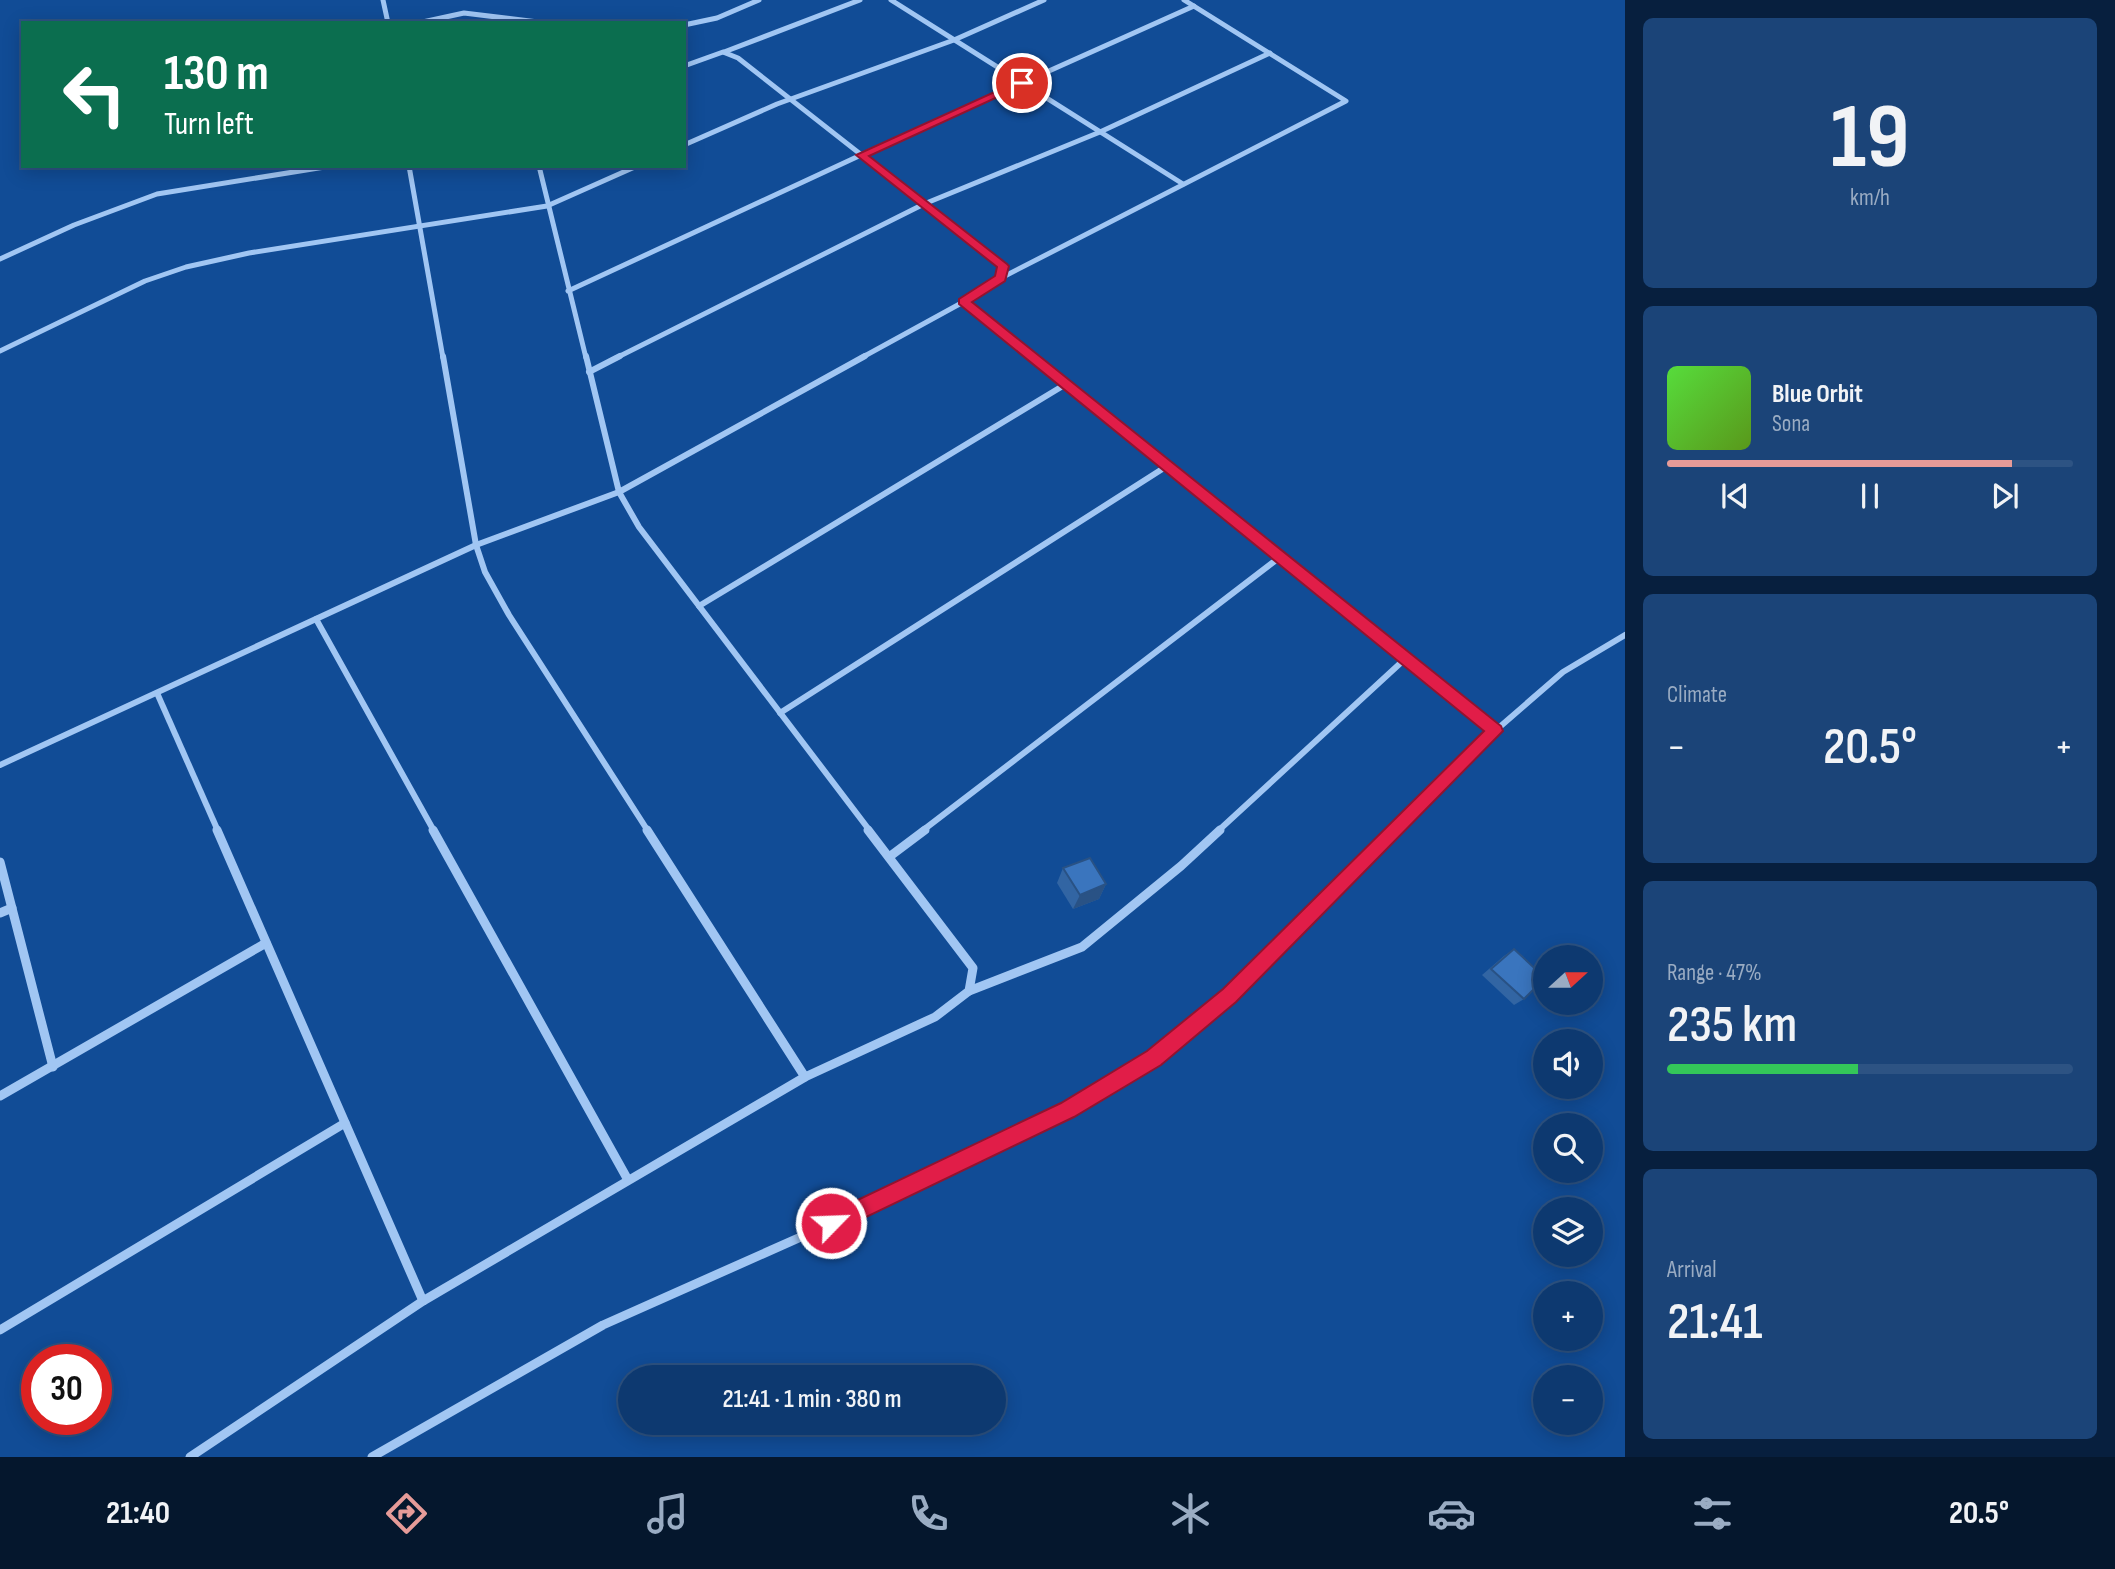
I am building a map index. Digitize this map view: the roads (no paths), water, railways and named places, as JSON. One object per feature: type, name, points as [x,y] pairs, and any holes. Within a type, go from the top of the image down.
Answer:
[{"type":"street","points":[[383,0],[388,21]]},
{"type":"street","points":[[686,24],[717,18],[759,0]]},
{"type":"street","points":[[686,65],[860,0]]},
{"type":"street","points":[[891,0],[1183,184]]},
{"type":"street","points":[[686,144],[791,99],[954,40],[1044,0]]},
{"type":"street","points":[[0,765],[476,545],[619,492],[964,301],[1000,278],[1346,101],[1184,0]]},
{"type":"street","points":[[568,291],[861,155],[1194,6]]},
{"type":"street","points":[[427,21],[464,13],[530,21]]},
{"type":"street","points":[[723,52],[738,58],[1003,266],[1000,278]]},
{"type":"street","points":[[589,372],[924,204],[1100,132],[1270,53]]},
{"type":"street","points":[[0,259],[74,225],[157,194],[319,168]]},
{"type":"street","points":[[409,168],[476,545],[485,572],[509,615],[805,1077]]},
{"type":"street","points":[[539,168],[619,492],[639,527],[973,968],[969,991]]},
{"type":"street","points":[[0,351],[145,281],[186,267],[249,253],[547,206],[632,168]]},
{"type":"street","points":[[964,301],[1495,731]]},
{"type":"street","points":[[699,606],[1066,384]]},
{"type":"street","points":[[780,713],[1167,466]]},
{"type":"street","points":[[889,857],[1280,556]]},
{"type":"street","points":[[316,619],[628,1180]]},
{"type":"street","points":[[372,1457],[603,1325],[857,1212],[1067,1110],[1154,1058],[1229,995],[1495,731],[1563,672],[1625,635]]},
{"type":"street","points":[[190,1457],[423,1301],[805,1077],[935,1017],[969,991],[1082,947],[1181,866],[1406,659]]},
{"type":"street","points":[[157,693],[423,1301]]},
{"type":"street","points":[[0,862],[53,1067]]},
{"type":"street","points":[[0,913],[12,908]]},
{"type":"street","points":[[0,1096],[266,943]]},
{"type":"street","points":[[0,1330],[345,1123]]}]
